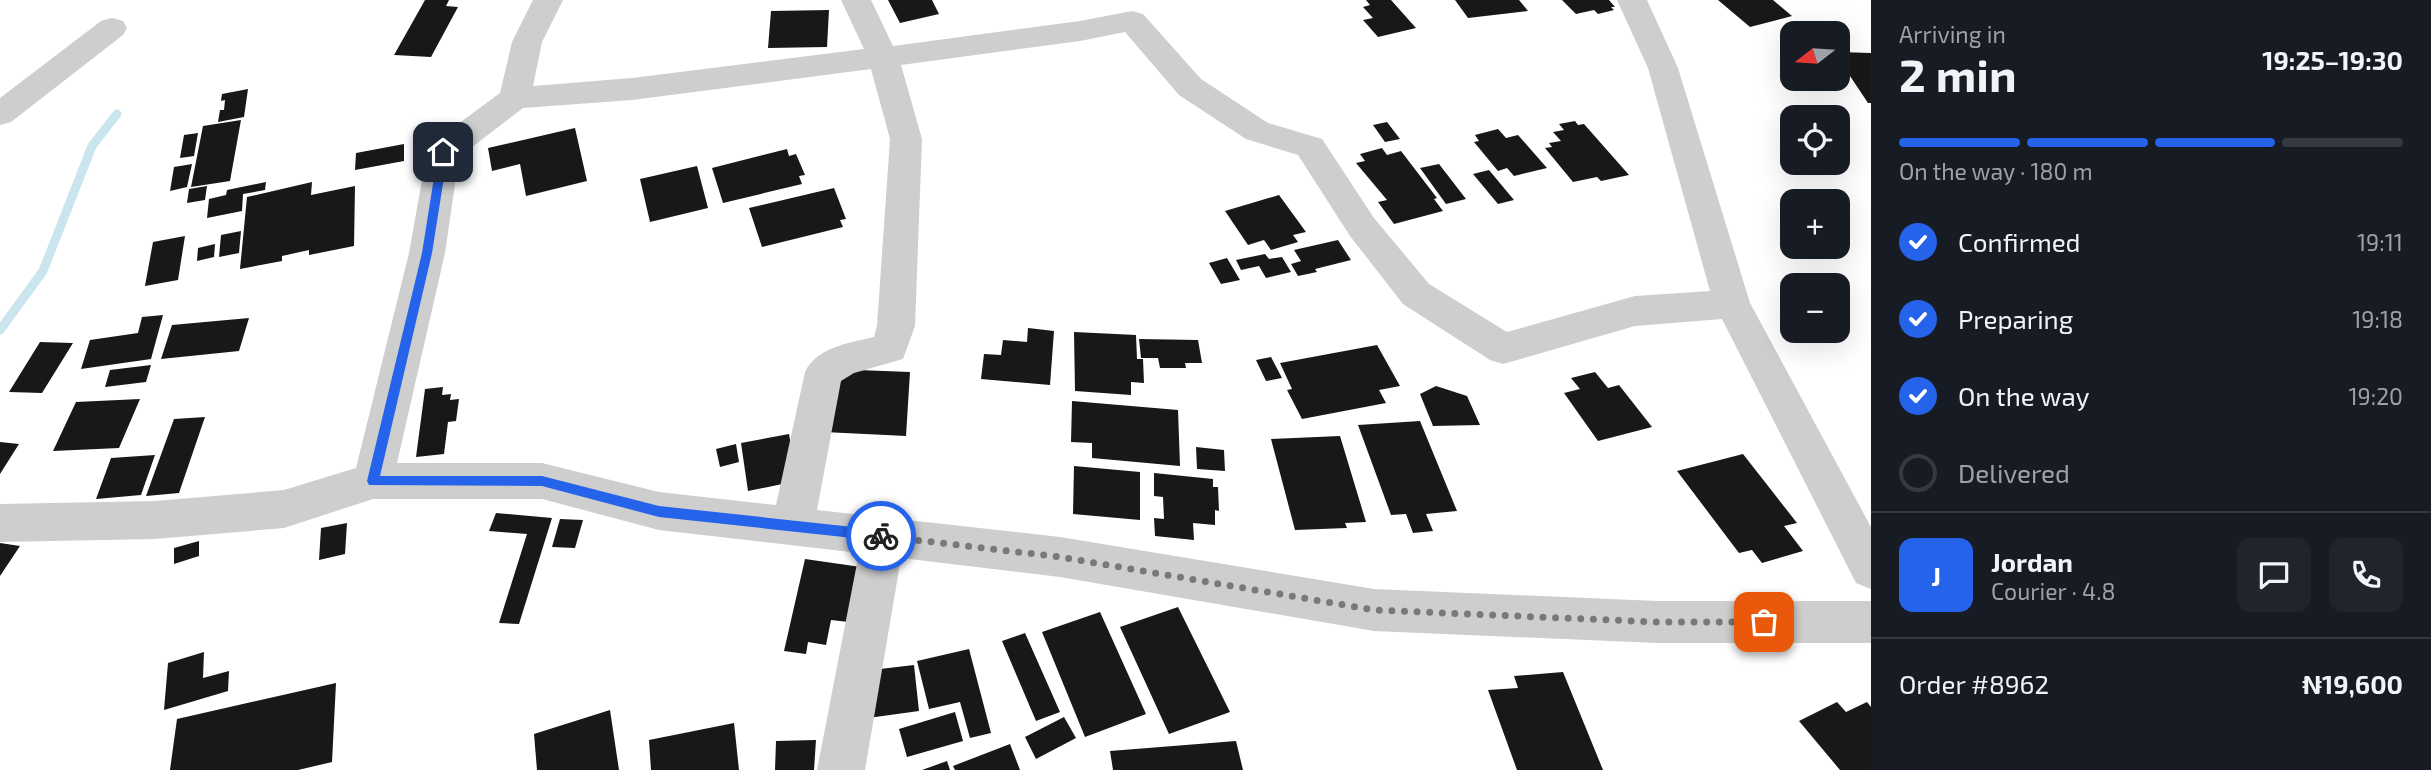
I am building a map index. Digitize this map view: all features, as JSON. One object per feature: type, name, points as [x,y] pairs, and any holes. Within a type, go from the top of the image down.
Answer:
[{"type":"street","points":[[515,99],[527,42],[548,0]]},
{"type":"street","points":[[793,526],[824,372],[844,360],[890,348],[896,326],[906,139],[883,57],[856,0]]},
{"type":"street","points":[[1632,0],[1664,68],[1732,304],[1871,569]]},
{"type":"street","points":[[373,481],[427,253],[443,152],[515,99],[632,89],[1080,31],[1132,21],[1191,87],[1257,131],[1310,146],[1362,227],[1416,294],[1503,349],[1635,311],[1732,304]]},
{"type":"street","points":[[0,114],[112,28]]},
{"type":"street","points":[[0,523],[155,520],[284,509],[373,481],[542,481],[659,511],[1060,557],[1374,610],[1657,622],[1871,622]]},
{"type":"street","points":[[841,770],[878,578],[882,536]]},
{"type":"building","points":[[425,0],[449,0],[446,6],[458,7],[431,57],[394,55]]},
{"type":"building","points":[[888,0],[932,0],[939,14],[900,23]]},
{"type":"building","points":[[1366,0],[1391,0],[1416,28],[1378,37],[1363,20],[1373,18],[1363,7],[1370,5]]},
{"type":"building","points":[[1455,0],[1519,0],[1528,11],[1468,18]]},
{"type":"building","points":[[1562,0],[1609,0],[1615,7],[1611,7],[1614,10],[1598,14],[1594,10],[1576,14]]},
{"type":"building","points":[[1718,0],[1773,0],[1792,16],[1750,27]]},
{"type":"building","points":[[829,10],[827,47],[768,48],[771,11]]},
{"type":"building","points":[[1850,52],[1871,53],[1871,103],[1868,103],[1850,76]]},
{"type":"building","points":[[248,89],[244,117],[218,122],[220,110],[224,110],[225,100],[221,101],[222,94]]},
{"type":"building","points":[[241,120],[230,181],[191,187],[203,126]]},
{"type":"building","points":[[1575,121],[1578,125],[1584,124],[1629,175],[1601,181],[1597,177],[1573,182],[1545,148],[1552,147],[1549,143],[1561,141],[1553,132],[1564,130],[1559,124]]},
{"type":"building","points":[[1387,122],[1400,139],[1385,142],[1373,125]]},
{"type":"building","points":[[575,128],[587,181],[526,196],[520,164],[492,171],[488,148]]},
{"type":"building","points":[[1498,129],[1506,138],[1518,135],[1547,168],[1514,176],[1507,168],[1498,171],[1474,142],[1479,141],[1475,135]]},
{"type":"building","points":[[198,133],[194,156],[180,158],[184,135]]},
{"type":"building","points":[[404,144],[404,161],[355,170],[356,153]]},
{"type":"building","points":[[1382,148],[1387,155],[1401,151],[1437,198],[1434,199],[1443,211],[1394,224],[1378,202],[1387,200],[1356,163],[1365,161],[1360,154]]},
{"type":"building","points":[[787,149],[789,156],[796,154],[805,175],[799,176],[802,184],[723,203],[712,168]]},
{"type":"building","points":[[192,164],[187,187],[170,191],[174,167]]},
{"type":"building","points":[[1439,164],[1466,199],[1446,204],[1420,168]]},
{"type":"building","points":[[697,166],[708,208],[650,222],[640,179]]},
{"type":"building","points":[[1489,170],[1514,200],[1498,204],[1473,174]]},
{"type":"building","points":[[266,182],[265,190],[243,194],[242,211],[207,218],[209,199],[226,195],[227,190]]},
{"type":"building","points":[[312,182],[311,195],[355,186],[354,246],[309,255],[309,250],[282,256],[282,261],[240,269],[247,197]]},
{"type":"building","points":[[207,186],[205,200],[187,203],[189,189]]},
{"type":"building","points":[[834,188],[846,219],[840,220],[843,227],[762,247],[749,208]]},
{"type":"building","points":[[1279,195],[1306,232],[1293,235],[1298,242],[1271,250],[1264,240],[1248,245],[1225,211]]},
{"type":"building","points":[[241,231],[239,253],[219,257],[221,235]]},
{"type":"building","points":[[185,236],[178,280],[145,286],[153,242]]},
{"type":"building","points":[[1338,240],[1351,260],[1298,276],[1291,264],[1301,261],[1294,250]]},
{"type":"building","points":[[215,244],[214,257],[197,261],[198,248]]},
{"type":"building","points":[[1265,254],[1269,259],[1282,257],[1291,272],[1266,278],[1259,266],[1241,270],[1236,260]]},
{"type":"building","points":[[1227,258],[1240,280],[1221,284],[1209,263]]},
{"type":"building","points":[[163,315],[151,359],[81,369],[90,340],[138,333],[142,317]]},
{"type":"building","points":[[249,318],[239,351],[161,359],[172,325]]},
{"type":"building","points":[[1028,328],[1054,331],[1050,385],[981,379],[984,354],[1001,355],[1003,340],[1027,342]]},
{"type":"building","points":[[1074,332],[1136,335],[1137,359],[1143,359],[1144,383],[1131,382],[1131,395],[1075,391]]},
{"type":"building","points":[[1139,339],[1198,340],[1202,363],[1185,363],[1186,368],[1160,368],[1158,358],[1141,358]]},
{"type":"building","points":[[40,342],[73,343],[42,393],[9,392]]},
{"type":"building","points":[[1377,345],[1400,386],[1379,390],[1386,403],[1302,419],[1287,390],[1292,389],[1280,363]]},
{"type":"building","points":[[1271,357],[1282,378],[1266,381],[1256,360]]},
{"type":"building","points":[[151,365],[146,382],[105,387],[110,370]]},
{"type":"building","points":[[832,369],[910,372],[906,436],[824,432]]},
{"type":"building","points":[[1595,372],[1608,388],[1619,385],[1652,427],[1598,441],[1564,393],[1580,389],[1571,378]]},
{"type":"building","points":[[1436,386],[1467,396],[1480,425],[1433,426],[1420,394]]},
{"type":"building","points":[[443,387],[442,395],[451,394],[450,400],[459,399],[456,421],[448,422],[444,454],[416,457],[425,389]]},
{"type":"building","points":[[140,399],[119,448],[53,451],[76,402]]},
{"type":"building","points":[[1072,401],[1178,410],[1180,466],[1092,458],[1092,443],[1071,442]]},
{"type":"building","points":[[205,417],[179,493],[146,496],[174,419]]},
{"type":"building","points":[[1420,421],[1457,511],[1426,514],[1433,531],[1413,533],[1406,514],[1391,515],[1358,425]]},
{"type":"building","points":[[789,434],[797,481],[748,491],[741,443]]},
{"type":"building","points":[[1340,436],[1366,522],[1345,523],[1347,528],[1295,530],[1271,439]]},
{"type":"building","points":[[0,442],[19,444],[0,474]]},
{"type":"building","points":[[736,444],[739,462],[720,467],[716,449]]},
{"type":"building","points":[[1196,447],[1224,450],[1225,471],[1197,469]]},
{"type":"building","points":[[1743,454],[1797,523],[1784,526],[1803,551],[1762,563],[1752,550],[1739,553],[1677,471]]},
{"type":"building","points":[[155,455],[141,495],[96,499],[111,458]]},
{"type":"building","points":[[1074,466],[1140,472],[1140,520],[1073,514]]},
{"type":"building","points":[[1154,473],[1213,479],[1213,487],[1218,487],[1219,511],[1215,510],[1215,525],[1193,523],[1194,540],[1155,536],[1154,518],[1164,519],[1163,497],[1154,496]]},
{"type":"building","points":[[496,513],[552,518],[519,624],[499,623],[527,534],[489,531]]},
{"type":"building","points":[[560,519],[583,520],[575,548],[552,547]]},
{"type":"building","points":[[347,523],[345,554],[319,560],[321,528]]},
{"type":"building","points":[[199,541],[199,556],[174,564],[174,548]]},
{"type":"building","points":[[0,543],[20,546],[0,576]]},
{"type":"building","points":[[805,559],[868,568],[857,623],[831,620],[826,645],[808,642],[806,654],[784,651]]},
{"type":"building","points":[[1178,607],[1230,712],[1169,734],[1120,627]]},
{"type":"building","points":[[1100,612],[1146,714],[1085,737],[1042,632]]},
{"type":"building","points":[[1025,633],[1060,712],[1036,721],[1002,641]]},
{"type":"building","points":[[969,649],[991,733],[970,738],[960,702],[929,709],[917,661]]},
{"type":"building","points":[[204,652],[203,678],[229,671],[228,691],[164,710],[168,663]]},
{"type":"building","points":[[914,665],[919,711],[868,718],[863,671]]},
{"type":"building","points":[[1563,672],[1603,770],[1517,770],[1488,690],[1518,688],[1514,676]]},
{"type":"building","points":[[336,683],[332,762],[298,770],[170,770],[177,719]]},
{"type":"building","points":[[1837,702],[1846,712],[1867,702],[1871,707],[1871,770],[1840,770],[1799,721]]},
{"type":"building","points":[[610,710],[619,770],[537,770],[534,734]]},
{"type":"building","points":[[955,712],[963,741],[907,757],[899,729]]},
{"type":"building","points":[[1064,717],[1076,738],[1036,759],[1025,737]]},
{"type":"building","points":[[734,723],[739,770],[651,770],[649,740]]},
{"type":"building","points":[[816,740],[814,770],[775,770],[776,741]]},
{"type":"building","points":[[1236,741],[1243,770],[1113,770],[1110,751]]},
{"type":"building","points":[[1010,744],[1020,770],[955,770],[953,766]]},
{"type":"building","points":[[947,761],[950,770],[922,770]]},
{"type":"waterway","points":[[0,330],[43,271],[92,146],[117,114]]},
{"type":"way so far","points":[[881,536],[1060,557],[1374,610],[1657,622],[1764,622]]},
{"type":"route","points":[[443,152],[427,253],[373,481],[542,481],[659,511],[881,536]]}]
